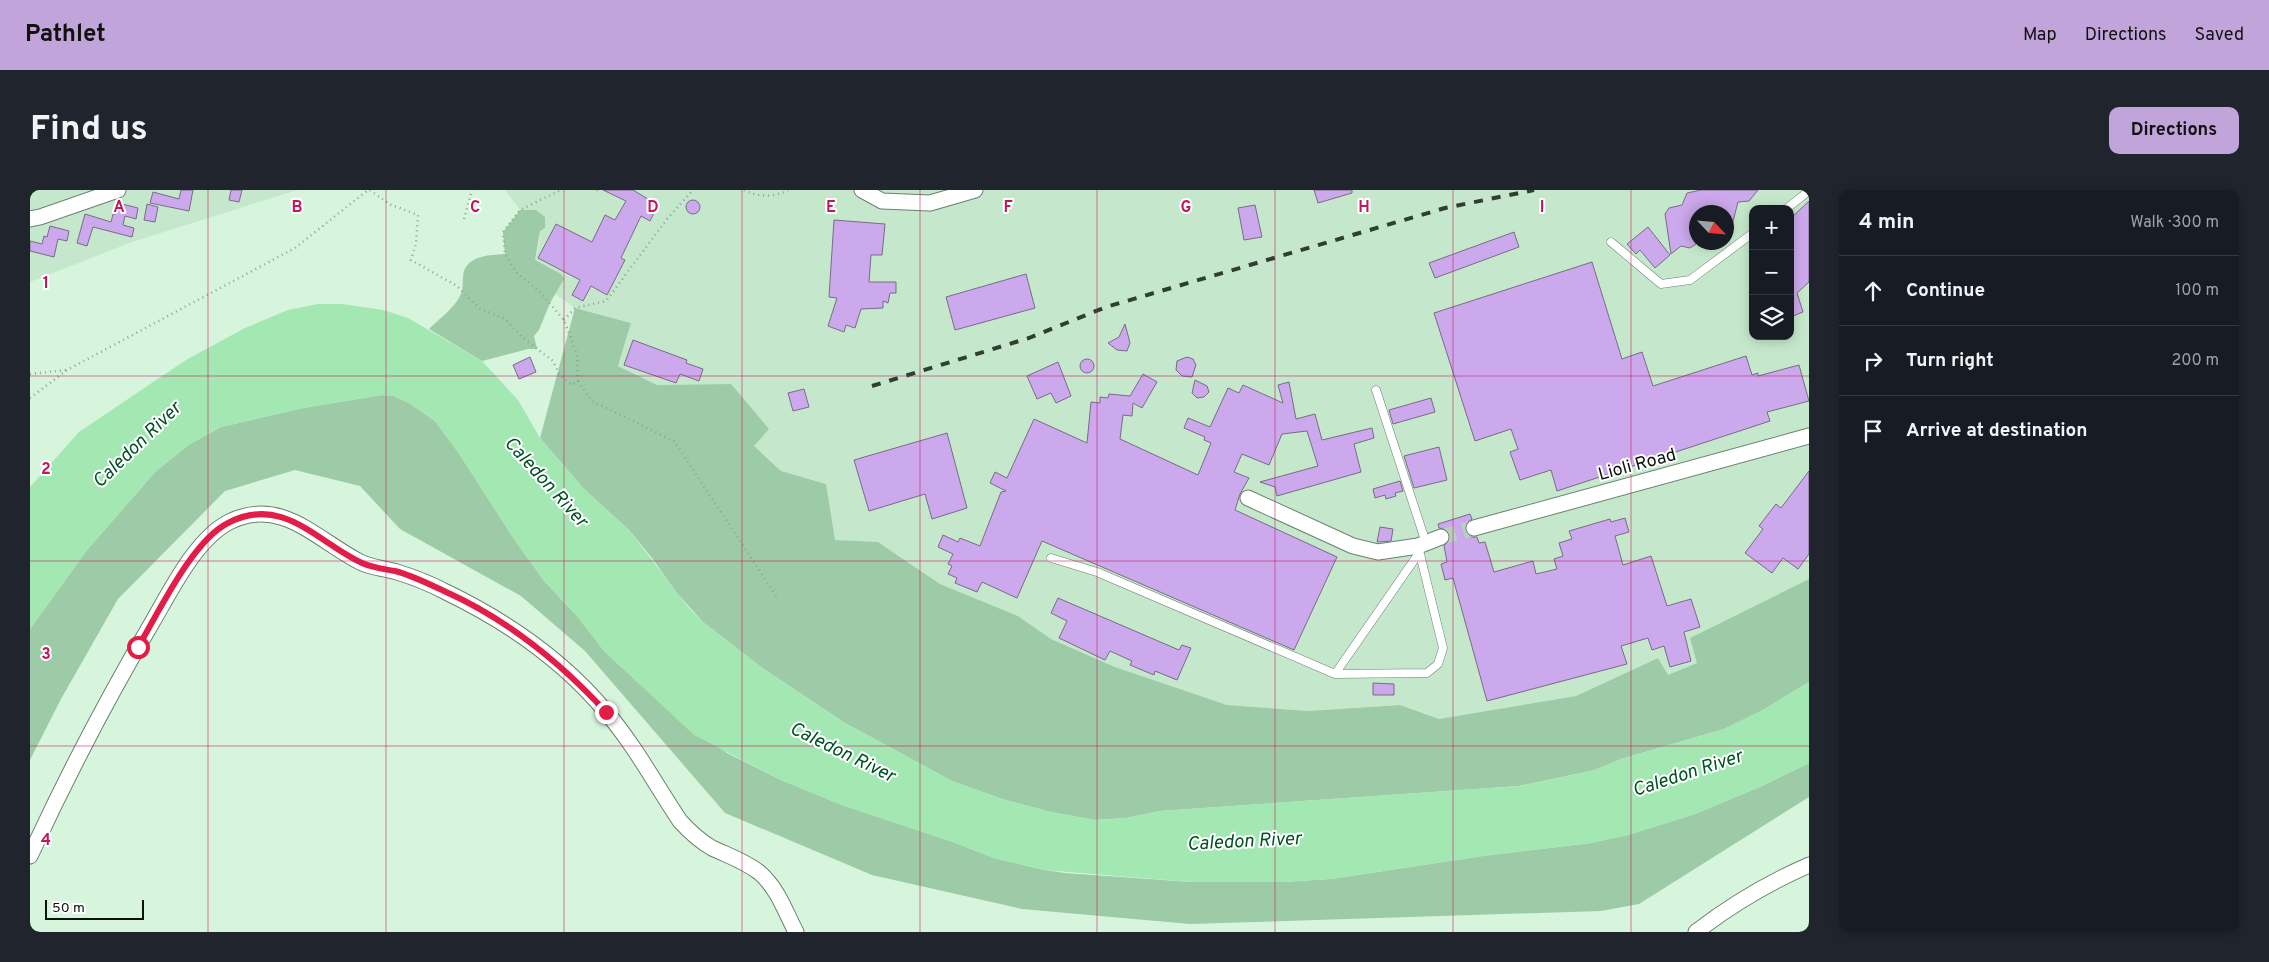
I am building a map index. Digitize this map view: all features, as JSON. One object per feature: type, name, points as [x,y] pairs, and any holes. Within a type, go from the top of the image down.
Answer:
[{"type":"street","points":[[30,219],[118,190]]},
{"type":"street","points":[[862,190],[882,201],[930,203],[974,190]]},
{"type":"street","name":"Lioli Road","points":[[1474,528],[1809,436]]},
{"type":"street","points":[[1248,498],[1353,546],[1378,552],[1421,547],[1441,537]]},
{"type":"street","points":[[30,856],[72,766],[138,647],[192,558],[211,537],[228,523],[250,516],[270,514],[292,520],[309,529],[361,563],[396,572],[444,591],[486,612],[528,640],[577,680],[606,712],[629,742],[680,821],[690,832],[712,848],[742,860],[769,883],[779,896],[796,932]]},
{"type":"street","points":[[1696,932],[1722,911],[1776,879],[1809,865]]},
{"type":"lane","points":[[1791,205],[1809,191]]},
{"type":"lane","points":[[1611,242],[1661,284],[1690,280],[1749,236]]},
{"type":"lane","points":[[1051,558],[1097,572],[1336,674],[1427,673],[1438,664],[1443,648],[1421,547],[1376,390]]},
{"type":"lane","points":[[1336,674],[1421,547]]},
{"type":"path","points":[[30,398],[67,370],[295,248],[369,190],[389,204],[418,215],[416,244],[411,260],[457,286],[479,308],[505,319],[522,337],[553,362],[559,374],[572,385],[578,381]]},
{"type":"path","points":[[464,219],[472,190]]},
{"type":"path","points":[[561,190],[520,210],[502,232],[505,254],[517,273],[538,290],[564,320],[577,355],[578,381],[592,401],[674,441],[778,597]]},
{"type":"path","points":[[597,190],[601,193]]},
{"type":"path","points":[[564,320],[574,308],[606,301],[651,240],[693,190]]},
{"type":"path","points":[[744,190],[756,196],[780,194],[788,190]]},
{"type":"path","points":[[30,374],[67,370]]},
{"type":"shaded area","points":[[30,190],[297,190],[132,242],[30,282]]},
{"type":"shaded area","points":[[505,190],[1809,190],[1809,579],[1690,638],[1698,663],[1667,676],[1658,658],[1576,696],[1535,707],[1439,719],[1400,705],[1308,711],[1227,705],[1115,667],[1051,639],[1018,616],[940,584],[878,542],[834,540],[826,484],[781,471],[754,446],[732,384],[657,385],[618,366],[631,323],[575,308],[555,294],[564,279],[561,275],[535,260],[540,239],[536,210],[520,210]]},
{"type":"shaded area","points":[[520,210],[536,210],[545,217],[545,228],[540,231],[535,260],[561,274],[564,279],[550,303],[539,330],[534,336],[537,349],[528,349],[482,361],[429,329],[457,301],[462,289],[464,271],[471,262],[482,257],[505,254],[503,232]]},
{"type":"shaded area","points":[[575,308],[631,323],[618,366],[657,385],[731,384],[769,429],[754,446],[781,471],[826,484],[835,540],[878,542],[940,584],[1018,616],[1051,639],[1115,667],[1227,705],[1308,711],[1400,705],[1439,719],[1576,696],[1658,658],[1668,675],[1697,663],[1690,638],[1809,579],[1809,682],[1763,710],[1724,729],[1621,759],[1595,770],[1519,786],[1160,811],[1126,818],[1095,820],[1051,812],[1002,799],[952,781],[845,723],[761,667],[703,622],[676,592],[629,530],[584,489],[540,438]]},
{"type":"shaded area","points":[[382,395],[394,396],[409,403],[435,421],[458,452],[516,542],[545,582],[577,616],[605,652],[644,688],[727,753],[781,780],[842,805],[953,842],[994,858],[1065,873],[1191,882],[1283,882],[1331,879],[1483,856],[1591,843],[1628,835],[1695,814],[1762,786],[1809,763],[1809,797],[1639,904],[1601,911],[1190,924],[1022,909],[872,875],[725,813],[585,651],[521,596],[400,529],[360,486],[295,470],[225,491],[118,599],[61,699],[30,760],[30,629],[87,550],[156,471],[190,444],[221,427],[303,408]]},
{"type":"water","name":"Caledon River","points":[[318,304],[342,304],[383,310],[408,318],[482,361],[518,400],[540,438],[584,489],[629,530],[688,607],[703,622],[761,667],[845,723],[952,781],[1002,799],[1051,812],[1095,820],[1126,818],[1160,811],[1520,786],[1595,770],[1621,759],[1724,729],[1763,710],[1809,682],[1809,763],[1762,786],[1695,814],[1628,835],[1591,843],[1483,856],[1331,879],[1283,882],[1191,882],[1044,870],[994,858],[953,842],[842,805],[781,780],[694,735],[605,652],[577,616],[545,582],[516,542],[458,452],[435,421],[409,403],[394,396],[382,395],[303,408],[221,427],[190,444],[156,471],[87,550],[30,629],[30,487],[79,432],[186,360],[245,328],[288,310]]},
{"type":"building","points":[[181,190],[193,190],[189,211],[150,203],[153,192],[179,199]]},
{"type":"building","points":[[231,190],[242,190],[239,202],[229,200]]},
{"type":"building","points":[[603,190],[633,190],[658,205],[650,221],[641,216],[621,258],[625,260],[607,295],[591,286],[583,301],[572,295],[580,280],[538,258],[556,224],[592,242],[605,215],[615,220],[626,201]]},
{"type":"building","points":[[1314,190],[1352,190],[1352,193],[1318,203]]},
{"type":"building","points":[[1701,190],[1758,190],[1749,201],[1738,202],[1734,218],[1734,205],[1689,205],[1689,248],[1681,246],[1671,254],[1665,214],[1669,208],[1682,205],[1687,193]]},
{"type":"building","points":[[693,200],[698,202],[700,207],[698,212],[693,214],[688,212],[686,207],[688,202]]},
{"type":"building","points":[[1809,201],[1809,282],[1797,293],[1803,312],[1794,316],[1794,250],[1794,215]]},
{"type":"building","points":[[118,203],[138,208],[136,219],[125,216],[123,225],[134,228],[132,237],[93,227],[87,246],[77,243],[85,214],[111,222],[113,214],[116,214]]},
{"type":"building","points":[[147,204],[158,207],[155,222],[144,220]]},
{"type":"building","points":[[1255,205],[1262,237],[1244,240],[1238,208]]},
{"type":"building","points":[[834,220],[885,224],[882,255],[871,255],[869,282],[896,282],[896,293],[890,293],[888,303],[883,301],[883,308],[861,309],[855,328],[846,325],[844,332],[828,326],[837,298],[829,297]]},
{"type":"building","points":[[50,226],[69,231],[67,241],[58,239],[54,257],[30,251],[30,241],[42,244],[44,236],[47,237]]},
{"type":"building","points":[[1648,227],[1670,255],[1655,268],[1640,250],[1636,254],[1627,244]]},
{"type":"building","points":[[1514,232],[1519,247],[1435,278],[1429,263]]},
{"type":"building","points":[[1592,262],[1622,359],[1642,352],[1653,386],[1746,356],[1752,375],[1758,373],[1758,376],[1799,365],[1809,401],[1767,412],[1770,421],[1557,491],[1551,470],[1520,480],[1510,452],[1518,449],[1511,429],[1475,441],[1434,313]]},
{"type":"building","points":[[1026,274],[1035,308],[955,330],[946,297]]},
{"type":"building","points":[[1125,324],[1130,343],[1127,351],[1117,350],[1108,343],[1119,337]]},
{"type":"building","points":[[633,340],[687,360],[686,363],[703,369],[699,381],[680,374],[676,383],[624,365]]},
{"type":"building","points":[[530,357],[536,372],[519,379],[513,365]]},
{"type":"building","points":[[1187,357],[1193,359],[1196,365],[1192,377],[1182,376],[1176,370],[1177,361]]},
{"type":"building","points":[[1087,359],[1092,361],[1094,366],[1092,371],[1087,373],[1082,371],[1080,366],[1082,361]]},
{"type":"building","points":[[1058,362],[1071,396],[1056,403],[1051,393],[1037,399],[1027,376]]},
{"type":"building","points":[[1143,374],[1157,382],[1142,408],[1133,403],[1132,416],[1123,415],[1120,439],[1198,475],[1211,443],[1204,440],[1205,437],[1184,428],[1188,418],[1210,427],[1228,388],[1239,393],[1243,385],[1283,403],[1278,385],[1289,382],[1296,419],[1315,414],[1322,440],[1372,428],[1374,438],[1354,444],[1361,472],[1277,496],[1275,487],[1260,482],[1318,466],[1307,431],[1282,434],[1269,465],[1242,454],[1234,472],[1249,478],[1240,494],[1235,510],[1337,557],[1294,650],[1042,541],[1017,598],[982,582],[977,592],[955,583],[957,578],[948,574],[952,566],[948,564],[953,554],[938,547],[943,535],[958,542],[960,538],[980,546],[1001,492],[1006,491],[990,483],[995,472],[1007,478],[1034,419],[1087,443],[1091,402],[1100,403],[1100,397],[1108,398],[1109,394],[1130,396]]},
{"type":"building","points":[[1195,380],[1207,386],[1209,392],[1204,397],[1197,398],[1192,393]]},
{"type":"building","points":[[804,389],[809,407],[793,411],[788,393]]},
{"type":"building","points":[[1431,398],[1435,412],[1393,424],[1389,410]]},
{"type":"building","points":[[947,433],[967,508],[932,519],[925,494],[869,511],[854,460]]},
{"type":"building","points":[[1439,447],[1447,480],[1414,488],[1404,456]]},
{"type":"building","points":[[1809,471],[1809,554],[1798,569],[1783,558],[1772,573],[1745,553],[1763,529],[1759,526],[1776,504],[1781,508]]},
{"type":"building","points":[[1400,481],[1403,491],[1395,493],[1396,496],[1386,499],[1385,495],[1375,498],[1373,489]]},
{"type":"building","points":[[1470,514],[1472,519],[1465,525],[1465,531],[1471,537],[1477,537],[1479,543],[1485,542],[1494,572],[1533,561],[1536,574],[1557,569],[1554,559],[1563,556],[1559,543],[1572,539],[1569,531],[1610,519],[1611,522],[1625,518],[1629,532],[1615,536],[1623,565],[1651,556],[1667,606],[1691,599],[1700,627],[1684,632],[1691,661],[1670,667],[1664,646],[1652,650],[1648,638],[1621,646],[1627,664],[1487,701],[1453,578],[1445,580],[1441,564],[1447,562],[1444,546],[1450,538],[1447,530],[1439,528],[1438,524]]},
{"type":"building","points":[[1380,527],[1393,529],[1391,541],[1377,542]]},
{"type":"building","points":[[1058,598],[1179,650],[1182,645],[1191,648],[1177,680],[1155,671],[1154,675],[1130,665],[1132,661],[1110,651],[1105,660],[1059,638],[1067,621],[1051,613]]},
{"type":"building","points":[[1373,683],[1394,684],[1394,695],[1373,695]]},
{"type":"tunnel","points":[[1441,537],[1474,528]]},
{"type":"railway","points":[[872,386],[1029,338],[1106,307],[1445,208],[1534,190]]},
{"type":"route","points":[[138,647],[177,580],[192,558],[211,537],[228,523],[250,516],[270,514],[292,520],[309,529],[361,563],[396,572],[444,591],[486,612],[528,640],[577,680],[606,712]]}]
